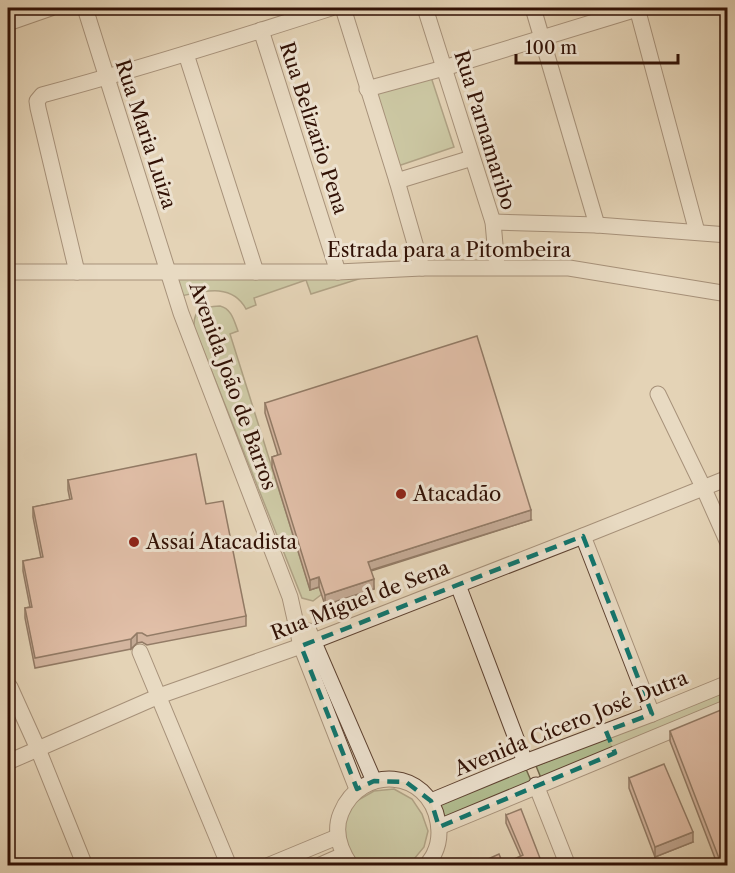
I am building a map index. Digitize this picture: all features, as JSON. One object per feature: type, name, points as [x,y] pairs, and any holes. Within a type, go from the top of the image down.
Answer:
[{"type":"street","points":[[8,23],[51,8]]},
{"type":"street","name":"Rua Maria Luiza","points":[[85,8],[168,273]]},
{"type":"street","points":[[77,272],[37,100],[42,95],[186,54],[330,8]]},
{"type":"street","points":[[343,8],[422,268]]},
{"type":"street","name":"Rua Parnamaribo","points":[[425,8],[493,222],[497,267]]},
{"type":"street","points":[[533,8],[597,225]]},
{"type":"street","points":[[367,89],[444,68],[638,8],[697,232]]},
{"type":"street","name":"Rua Belizario Pena","points":[[261,30],[338,272]]},
{"type":"street","points":[[186,54],[256,272]]},
{"type":"street","points":[[397,181],[472,158]]},
{"type":"street","points":[[493,222],[597,225],[728,235]]},
{"type":"street","name":"Estrada para a Pitombeira","points":[[168,273],[338,272],[497,267],[569,268],[728,294]]},
{"type":"street","name":"Avenida João de Barros","points":[[8,272],[168,273],[181,313],[308,643],[357,789]]},
{"type":"street","points":[[658,394],[728,543]]},
{"type":"street","name":"Rua Miguel de Sena","points":[[8,762],[159,696],[308,643],[728,478]]},
{"type":"street","points":[[582,537],[652,714]]},
{"type":"street","points":[[458,585],[525,762]]},
{"type":"street","name":"Avenida João de Barros","points":[[308,643],[374,781]]},
{"type":"street","points":[[140,652],[229,866]]},
{"type":"street","name":"Avenida Cícero José Dutra","points":[[431,801],[728,683]]},
{"type":"street","points":[[10,687],[38,749],[85,866]]},
{"type":"street","points":[[439,827],[728,707]]},
{"type":"street","points":[[606,731],[615,753]]},
{"type":"street","points":[[318,866],[347,860],[337,837],[338,819],[345,802],[357,789],[374,781],[390,779],[406,782],[420,790],[431,801],[436,813],[439,840],[426,866]]},
{"type":"street","points":[[536,785],[568,866]]},
{"type":"street","points":[[267,866],[337,837]]},
{"type":"highlighted area","points":[[583,536],[652,714],[606,731],[615,753],[439,827],[431,801],[406,782],[374,781],[357,789],[301,646]]},
{"type":"green space","points":[[431,77],[454,147],[395,167],[373,94]]},
{"type":"green space","points":[[368,276],[311,294],[306,280],[254,298],[256,305],[246,309],[233,295],[225,292],[208,291],[181,296],[175,280],[178,277]]},
{"type":"green space","points":[[220,306],[230,313],[238,331],[230,334],[310,589],[319,587],[322,594],[313,601],[302,598],[194,327],[195,316],[198,312],[209,307]]},
{"type":"green space","points":[[727,688],[727,703],[541,778],[536,766]]},
{"type":"green space","points":[[526,769],[532,783],[443,819],[436,804]]},
{"type":"green space","points":[[394,789],[412,799],[422,814],[428,831],[424,847],[406,866],[359,863],[351,855],[343,833],[344,819],[353,803],[374,791]]},
{"type":"building","name":"Atacadão","points":[[477,336],[531,510],[368,562],[374,579],[325,595],[319,577],[310,580],[272,457],[281,454],[265,403]]},
{"type":"building","name":"Assaí Atacadista","points":[[196,454],[206,504],[223,501],[246,616],[147,636],[137,633],[131,639],[35,658],[25,608],[32,607],[23,561],[43,557],[33,507],[72,499],[68,480]]},
{"type":"building","points":[[728,707],[728,866],[722,866],[670,731]]},
{"type":"building","points":[[664,764],[693,832],[655,847],[629,778]]},
{"type":"building","points":[[521,809],[543,866],[488,866],[486,860],[499,854],[503,864],[523,855],[506,815]]},
{"type":"place","name":"Atacadão","points":[[401,494]]},
{"type":"place","name":"Assaí Atacadista","points":[[134,542]]}]
